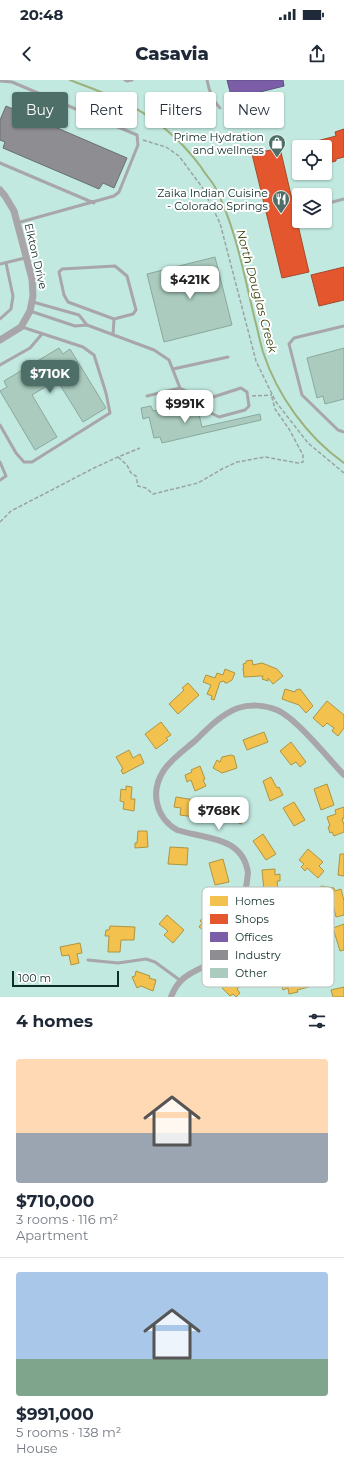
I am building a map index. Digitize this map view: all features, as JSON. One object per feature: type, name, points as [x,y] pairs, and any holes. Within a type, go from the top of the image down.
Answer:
[{"type":"street","name":"Elkton Drive","points":[[0,190],[10,203],[17,223],[32,279],[33,302],[21,327],[0,340]]},
{"type":"street","points":[[246,887],[248,873],[242,854],[230,844],[185,832],[170,826],[160,815],[156,800],[157,785],[164,770],[169,764],[208,728],[229,713],[237,709],[253,706],[277,710],[287,716],[297,724],[344,774]]},
{"type":"street","points":[[171,997],[174,989],[181,981],[202,966]]},
{"type":"lane","points":[[125,80],[132,80]]},
{"type":"lane","points":[[207,80],[209,93],[214,102],[220,108]]},
{"type":"lane","points":[[0,81],[12,82],[137,135],[138,139],[138,145],[119,192],[114,196],[94,203],[17,223]]},
{"type":"lane","points":[[0,163],[94,203]]},
{"type":"lane","points":[[332,202],[344,199]]},
{"type":"lane","points":[[0,264],[26,257]]},
{"type":"lane","points":[[0,320],[10,309],[13,296],[6,263]]},
{"type":"lane","points":[[115,266],[127,276],[136,310],[133,314],[114,319],[68,302],[64,295],[59,272],[62,269],[115,266]]},
{"type":"lane","points":[[33,302],[79,315],[86,325]]},
{"type":"lane","points":[[30,311],[75,326],[86,325],[154,350],[169,360],[180,388]]},
{"type":"lane","points":[[113,335],[114,319]]},
{"type":"lane","points":[[344,326],[294,338],[289,344],[302,395],[338,430],[344,432]]},
{"type":"lane","points":[[0,425],[16,452],[24,462],[32,462],[110,413],[106,393],[94,355],[84,347],[21,327]]},
{"type":"lane","points":[[0,365],[30,348],[42,334]]},
{"type":"lane","points":[[173,369],[228,357]]},
{"type":"lane","points":[[147,396],[180,388],[204,400],[211,413],[218,417],[245,410],[249,406],[247,392],[241,388],[204,400]]},
{"type":"lane","points":[[0,462],[6,476],[0,480]]},
{"type":"lane","points":[[88,960],[118,964],[146,960],[155,962],[181,981]]},
{"type":"path","points":[[138,139],[166,147],[179,156],[202,186],[220,224],[256,361],[272,395],[308,443],[344,473]]},
{"type":"path","points":[[248,397],[272,395]]},
{"type":"path","points":[[118,457],[127,465],[131,473],[136,476],[138,486],[146,488],[153,494],[198,483],[237,462],[265,457],[298,463],[303,462],[303,455],[289,429],[275,409],[272,395]]},
{"type":"path","points":[[0,522],[11,510],[118,457],[140,448]]},
{"type":"building: Homes","points":[[252,660],[253,665],[262,663],[277,669],[283,676],[273,684],[268,678],[268,681],[262,679],[263,676],[244,677],[243,664],[246,663],[246,661]]},
{"type":"building: Homes","points":[[225,669],[235,673],[232,680],[227,683],[224,681],[220,682],[214,700],[211,699],[212,696],[207,694],[211,685],[203,682],[206,675],[215,678],[217,673],[223,675]]},
{"type":"building: Homes","points":[[188,683],[199,695],[178,714],[169,704],[184,690],[182,688]]},
{"type":"building: Homes","points":[[285,689],[295,692],[296,690],[300,689],[313,706],[306,713],[299,705],[282,699]]},
{"type":"building: Homes","points":[[327,701],[344,715],[344,728],[338,736],[332,731],[334,728],[327,723],[323,727],[313,718]]},
{"type":"building: Homes","points":[[161,722],[171,735],[166,738],[168,740],[156,749],[145,734]]},
{"type":"building: Homes","points":[[264,732],[268,742],[247,750],[243,740]]},
{"type":"building: Homes","points":[[291,742],[306,762],[300,767],[296,762],[291,765],[280,751]]},
{"type":"building: Homes","points":[[129,750],[133,758],[140,754],[144,763],[123,774],[121,770],[123,769],[116,757]]},
{"type":"building: Homes","points":[[231,755],[234,756],[237,768],[222,773],[213,768],[217,760],[220,762],[222,757]]},
{"type":"building: Homes","points":[[200,766],[206,786],[195,791],[191,780],[187,782],[185,775],[192,772],[191,770]]},
{"type":"building: Homes","points":[[271,777],[283,795],[270,801],[263,781]]},
{"type":"building: Homes","points":[[327,784],[334,805],[321,810],[314,789]]},
{"type":"building: Homes","points":[[126,786],[132,787],[131,799],[135,799],[134,811],[123,809],[124,802],[120,801],[121,789],[126,790]]},
{"type":"building: Homes","points":[[176,797],[201,801],[200,810],[195,810],[194,817],[180,815],[181,808],[174,807]]},
{"type":"building: Homes","points":[[294,802],[305,820],[294,826],[283,808]]},
{"type":"building: Homes","points":[[228,804],[246,811],[241,824],[230,819],[231,817],[224,814]]},
{"type":"building: Homes","points":[[344,807],[344,818],[342,819],[344,832],[334,836],[332,832],[330,833],[328,827],[330,826],[327,817],[336,814],[335,810]]},
{"type":"building: Homes","points":[[138,831],[147,831],[148,847],[135,848]]},
{"type":"building: Homes","points":[[263,834],[276,854],[266,860],[253,841]]},
{"type":"building: Homes","points":[[170,847],[188,848],[187,865],[168,864]]},
{"type":"building: Homes","points":[[308,849],[323,862],[319,866],[324,871],[318,878],[307,868],[305,871],[301,867],[304,864],[299,860]]},
{"type":"building: Homes","points":[[340,854],[344,854],[344,876],[338,875]]},
{"type":"building: Homes","points":[[223,859],[229,882],[215,885],[209,863]]},
{"type":"building: Homes","points":[[275,869],[275,875],[280,874],[280,881],[277,881],[278,887],[264,887],[262,870]]},
{"type":"building: Homes","points":[[334,888],[335,891],[341,889],[344,901],[344,915],[336,917],[334,908]]},
{"type":"building: Homes","points":[[167,915],[184,930],[173,943],[164,935],[168,931],[159,924]]},
{"type":"building: Homes","points":[[344,924],[344,950],[340,951],[334,928]]},
{"type":"building: Homes","points":[[110,926],[135,927],[134,940],[121,940],[120,952],[108,952],[109,936],[105,936],[106,930],[109,930]]},
{"type":"building: Homes","points":[[80,943],[82,953],[77,954],[79,963],[71,965],[69,955],[62,956],[60,947]]},
{"type":"building: Homes","points":[[136,971],[156,980],[153,991],[141,986],[137,988],[132,977],[135,976]]},
{"type":"building: Homes","points":[[239,987],[237,989],[240,993],[236,997],[233,994],[230,996],[222,988]]},
{"type":"building: Homes","points":[[282,987],[309,987],[289,994],[288,988],[283,990]]},
{"type":"building: Homes","points":[[344,987],[344,997],[333,997],[331,990]]},
{"type":"building: Shops","points":[[344,129],[344,157],[336,159],[336,161],[332,162],[332,140],[321,140],[336,136],[335,132]]},
{"type":"building: Shops","points":[[280,148],[292,199],[292,228],[299,228],[309,272],[282,278],[252,154]]},
{"type":"building: Shops","points":[[344,267],[344,300],[319,306],[311,275]]},
{"type":"building: Offices","points":[[227,80],[283,80],[284,86],[260,92],[230,92]]},
{"type":"building: Industry","points":[[6,106],[12,109],[12,128],[57,128],[127,158],[114,188],[103,183],[99,189],[3,148],[5,142],[0,140],[0,120]]},
{"type":"building: Other","points":[[215,257],[232,325],[164,342],[147,274]]},
{"type":"building: Other","points":[[59,348],[63,354],[70,349],[106,408],[83,422],[57,380],[32,395],[57,437],[35,450],[0,391],[7,387],[4,381]]},
{"type":"building: Other","points":[[344,348],[344,399],[325,404],[323,396],[317,398],[307,358]]},
{"type":"building: Other","points":[[174,403],[176,415],[198,410],[202,427],[260,414],[261,420],[162,443],[160,437],[154,438],[149,417],[143,419],[141,408],[151,406],[153,411],[169,408],[168,405]]},
{"type":"waterway","name":"North Douglas Creek","points":[[70,80],[115,98],[140,111],[173,136],[192,156],[212,182],[229,219],[263,352],[276,384],[295,414],[306,428],[330,453],[344,463]]},
{"type":"place","name":"Prime Hydration and wellness","points":[[277,158]]},
{"type":"place","name":"Zaika Indian Cuisine - Colorado Springs","points":[[281,214]]}]
